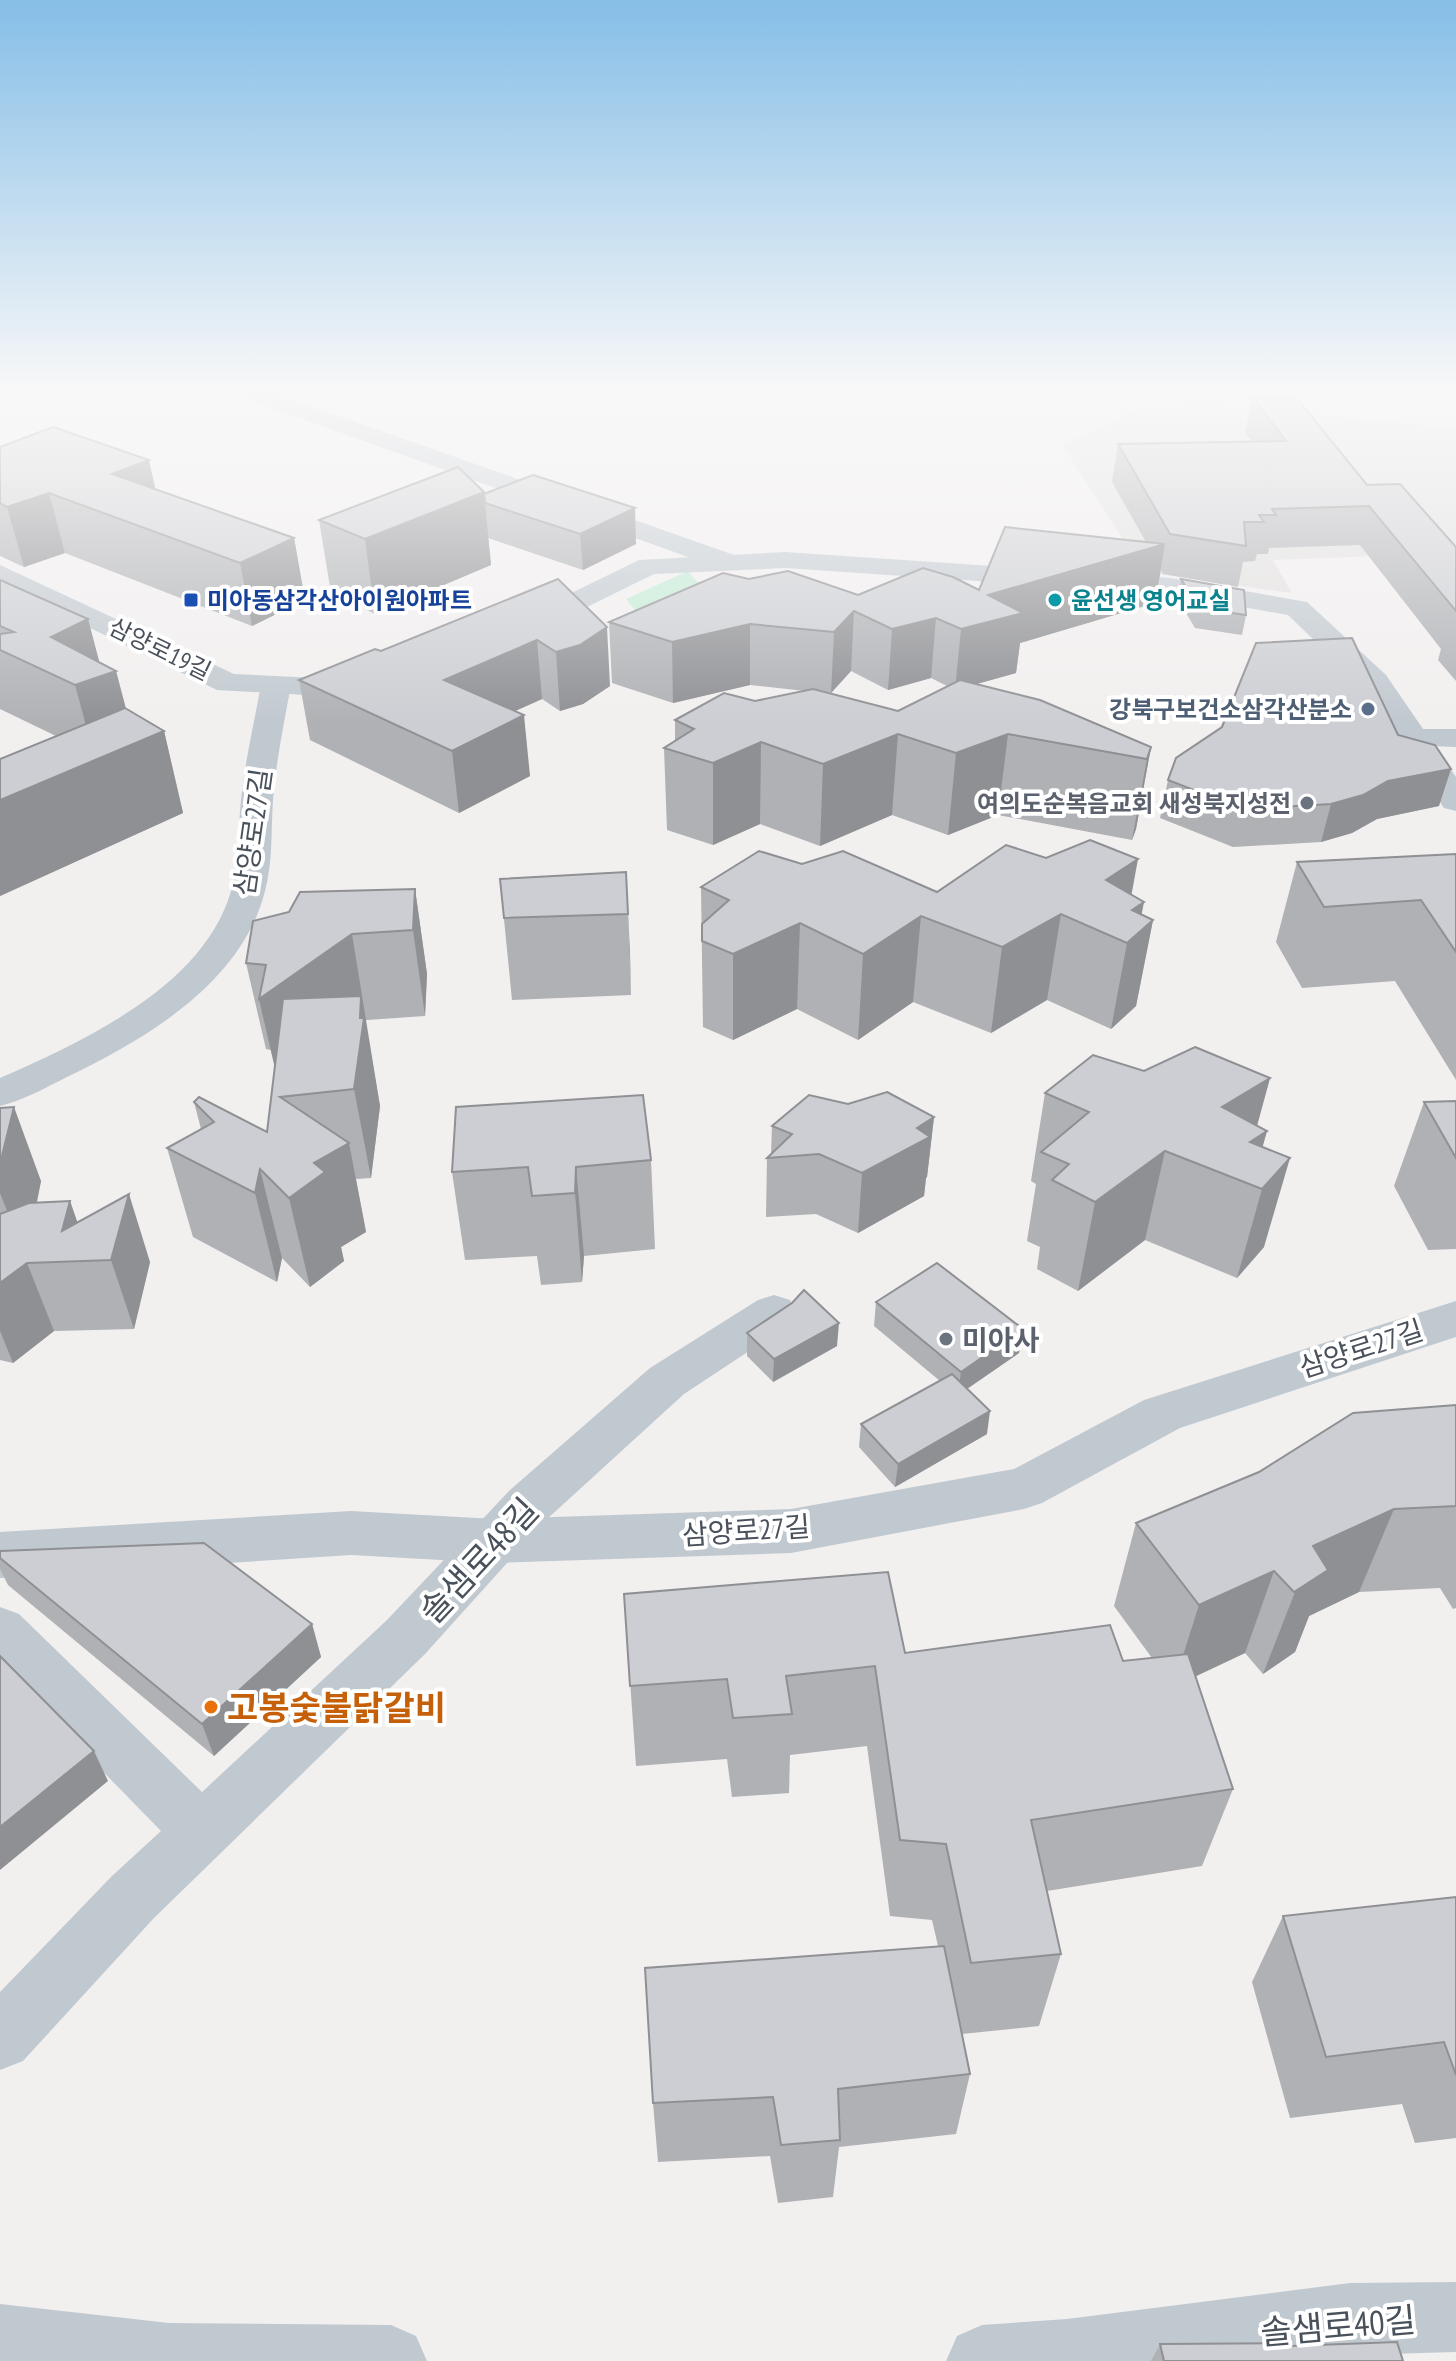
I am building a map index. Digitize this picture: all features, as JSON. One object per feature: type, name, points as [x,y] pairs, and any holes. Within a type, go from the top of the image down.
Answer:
[{"type":"street","points":[[565,504],[728,562]]},
{"type":"street","points":[[495,641],[649,566],[785,560],[1171,586],[1297,608],[1375,682],[1456,801]]},
{"type":"street","name":"삼양로19길","points":[[0,573],[228,683],[359,689],[386,680]]},
{"type":"street","name":"삼양로27길","points":[[0,1093],[42,1075],[167,1005],[223,950],[247,893],[259,779],[276,685]]},
{"type":"street","points":[[1412,738],[1456,738]]},
{"type":"street","name":"솔샘로48길","points":[[6,2019],[406,1637],[528,1505],[667,1381],[774,1312]]},
{"type":"street","name":"삼양로27길","points":[[0,1555],[351,1533],[495,1541],[791,1531],[1024,1488],[1162,1414],[1456,1319]]},
{"type":"street","points":[[0,1630],[202,1832]]},
{"type":"street","name":"솔샘로40길","points":[[982,2361],[1291,2344],[1350,2319],[1456,2317]]},
{"type":"street","points":[[0,2340],[169,2359],[391,2361]]},
{"type":"shaded area","points":[[1100,504],[1456,504],[1456,553],[1273,560],[1292,593],[1144,572]]},
{"type":"green space","points":[[688,571],[724,613],[657,637],[626,599]]},
{"type":"building","points":[[80,504],[198,504],[294,538],[240,563]]},
{"type":"building","points":[[360,504],[453,504],[365,539],[319,520]]},
{"type":"building","points":[[489,504],[623,504],[635,508],[580,534]]},
{"type":"building","points":[[1153,504],[1418,504],[1456,547],[1456,611],[1369,506],[1272,509],[1276,515],[1259,515],[1264,522],[1244,522],[1246,546],[1170,534]]},
{"type":"building","points":[[1005,527],[1165,544],[988,595],[1023,613],[961,629],[936,618],[892,629],[854,611],[834,632],[750,624],[672,642],[609,622],[723,573],[749,579],[788,571],[858,595],[923,568],[953,577],[979,590]]},
{"type":"building","points":[[558,579],[607,627],[580,645],[556,652],[537,640],[444,680],[524,715],[452,751],[299,680],[375,649],[381,651]]},
{"type":"building","points":[[1181,579],[1244,590],[1246,615],[1199,608]]},
{"type":"building","points":[[0,580],[88,619],[51,637],[116,671],[75,685],[0,650],[0,634],[14,632],[0,626]]},
{"type":"building","points":[[1352,638],[1398,735],[1435,745],[1451,769],[1388,781],[1363,795],[1331,804],[1242,809],[1168,780],[1176,758],[1222,727],[1256,643]]},
{"type":"building","points":[[960,680],[1040,700],[1151,747],[1147,759],[1008,734],[956,753],[898,734],[823,764],[761,742],[713,763],[664,748],[694,729],[675,720],[724,693],[755,701],[813,689],[898,711]]},
{"type":"building","points":[[125,708],[164,731],[0,800],[0,759]]},
{"type":"building","points":[[1090,840],[1138,859],[1106,880],[1144,902],[1132,910],[1153,920],[1127,943],[1061,914],[1002,947],[921,916],[863,954],[800,923],[733,954],[702,941],[702,924],[729,900],[701,887],[759,851],[802,864],[843,851],[937,892],[1006,845],[1046,858]]},
{"type":"building","points":[[1456,854],[1456,952],[1421,900],[1324,907],[1297,862]]},
{"type":"building","points":[[626,872],[628,914],[504,918],[500,879]]},
{"type":"building","points":[[415,889],[413,930],[352,934],[259,999],[266,965],[246,963],[253,921],[289,912],[300,892]]},
{"type":"building","points":[[361,996],[360,1018],[364,1018],[354,1089],[280,1097],[349,1143],[314,1163],[325,1172],[289,1198],[260,1169],[255,1193],[167,1148],[214,1122],[194,1102],[199,1097],[267,1132],[283,999]]},
{"type":"building","points":[[1195,1047],[1270,1078],[1222,1107],[1267,1131],[1250,1142],[1290,1158],[1262,1189],[1165,1151],[1095,1202],[1052,1180],[1069,1164],[1041,1152],[1089,1112],[1045,1093],[1093,1055],[1144,1071]]},
{"type":"building","points":[[887,1092],[934,1117],[917,1128],[930,1137],[862,1173],[819,1154],[767,1158],[792,1134],[772,1126],[809,1095],[848,1104]]},
{"type":"building","points":[[643,1095],[651,1160],[576,1167],[575,1193],[532,1196],[528,1167],[452,1172],[456,1107]]},
{"type":"building","points":[[1456,1101],[1456,1158],[1424,1102]]},
{"type":"building","points":[[14,1107],[0,1164],[0,1108]]},
{"type":"building","points":[[129,1194],[111,1260],[27,1263],[0,1283],[0,1214],[29,1203],[70,1201],[62,1231]]},
{"type":"building","points":[[937,1263],[1023,1329],[961,1372],[876,1302]]},
{"type":"building","points":[[804,1290],[839,1323],[774,1359],[747,1333],[792,1303]]},
{"type":"building","points":[[952,1374],[990,1411],[898,1464],[861,1424]]},
{"type":"building","points":[[1456,1405],[1456,1506],[1394,1509],[1313,1546],[1328,1570],[1294,1592],[1274,1571],[1199,1605],[1136,1523],[1259,1472],[1353,1413]]},
{"type":"building","name":"고봉숯불닭갈비","points":[[204,1543],[312,1624],[202,1724],[0,1558],[0,1551]]},
{"type":"building","points":[[888,1572],[905,1653],[1110,1625],[1123,1661],[1188,1654],[1233,1789],[1031,1820],[1061,1954],[971,1963],[946,1844],[900,1840],[875,1666],[786,1676],[792,1714],[733,1718],[727,1679],[630,1686],[624,1594]]},
{"type":"building","points":[[0,1656],[94,1751],[0,1827]]},
{"type":"building","points":[[1456,1897],[1456,2075],[1444,2042],[1326,2057],[1283,1916]]},
{"type":"building","points":[[944,1946],[970,2074],[838,2089],[840,2140],[781,2145],[773,2097],[653,2103],[645,1968]]},
{"type":"building","points":[[1397,2342],[1403,2361],[1164,2361],[1160,2344],[1290,2343],[1290,2346]]},
{"type":"place","name":"미아동삼각산아이원아파트","points":[[191,600]]},
{"type":"place","name":"윤선생 영어교실","points":[[1055,600]]},
{"type":"place","name":"강북구보건소삼각산분소","points":[[1368,709]]},
{"type":"place","name":"여의도순복음교회 새성북지성전","points":[[1307,803]]},
{"type":"place","name":"미아사","points":[[946,1339]]},
{"type":"place","name":"고봉숯불닭갈비","points":[[211,1707]]}]
